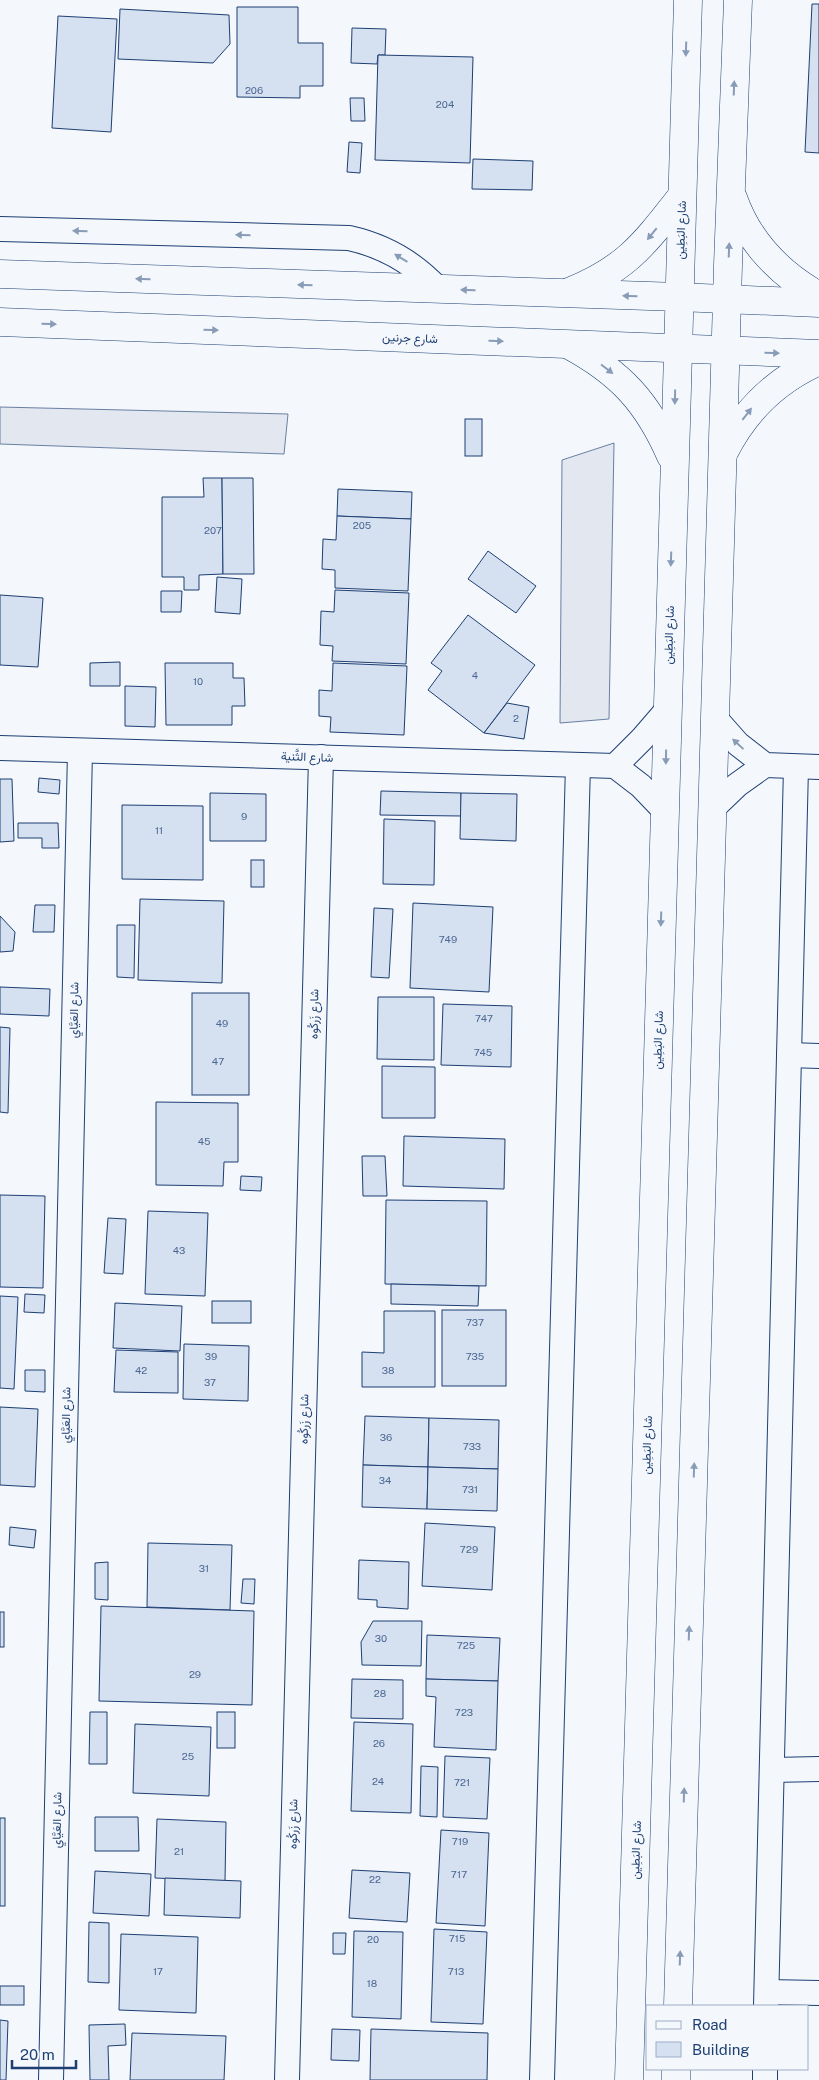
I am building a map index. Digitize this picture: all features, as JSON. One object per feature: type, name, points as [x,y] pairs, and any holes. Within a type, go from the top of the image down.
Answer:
[{"type":"main road","name":"شارع البَطِين","points":[[630,2080],[688,0]]},
{"type":"main road","points":[[678,2005],[727,299],[738,0]]},
{"type":"main road","points":[[731,192],[741,217],[759,245],[786,274],[819,296]]},
{"type":"main road","points":[[564,293],[589,284],[634,254],[682,196]]},
{"type":"main road","points":[[0,274],[679,296],[819,303]]},
{"type":"main road","name":"شارع جرنين","points":[[0,322],[819,354]]},
{"type":"main road","points":[[566,343],[610,370],[629,388],[656,423],[674,464]]},
{"type":"main road","points":[[723,456],[740,423],[765,394],[781,381],[819,361]]},
{"type":"street","points":[[0,229],[349,238],[378,246],[405,260],[417,268],[438,289]]},
{"type":"street","points":[[664,810],[641,786],[614,766],[642,739],[667,710]]},
{"type":"street","points":[[715,718],[738,744],[765,765],[819,767]]},
{"type":"street","name":"شارع الثَّنية","points":[[0,748],[614,766]]},
{"type":"street","name":"شارع العَيَّاي","points":[[51,2080],[80,750]]},
{"type":"street","name":"شارع زَركُوه","points":[[287,2080],[320,757]]},
{"type":"street","points":[[542,2080],[578,765]]},
{"type":"street","points":[[713,808],[737,785],[765,765]]},
{"type":"street","points":[[796,767],[767,1999],[819,1993]]},
{"type":"street","points":[[789,1055],[819,1056]]},
{"type":"street","points":[[772,1770],[819,1770]]},
{"type":"shaded area","points":[[0,407],[288,414],[284,454],[0,444]]},
{"type":"shaded area","points":[[614,443],[609,719],[560,723],[562,460]]},
{"type":"building","points":[[812,4],[819,4],[819,153],[805,152]]},
{"type":"building","points":[[237,7],[298,7],[298,43],[323,43],[323,86],[300,86],[300,98],[237,97]]},
{"type":"building","points":[[120,9],[229,15],[230,44],[213,63],[118,59]]},
{"type":"building","points":[[58,16],[117,19],[111,132],[52,128]]},
{"type":"building","points":[[352,28],[386,29],[385,55],[378,55],[377,64],[351,63]]},
{"type":"building","points":[[378,55],[473,57],[470,163],[375,160]]},
{"type":"building","points":[[350,98],[364,98],[365,121],[351,121]]},
{"type":"building","points":[[349,142],[362,143],[360,173],[347,172]]},
{"type":"building","points":[[473,159],[533,161],[532,190],[472,189]]},
{"type":"building","points":[[465,419],[482,419],[482,456],[465,456]]},
{"type":"building","points":[[203,478],[222,478],[223,574],[199,575],[199,590],[184,590],[184,577],[162,577],[162,497],[204,497]]},
{"type":"building","points":[[222,478],[253,478],[254,574],[223,574]]},
{"type":"building","points":[[338,489],[412,492],[411,519],[337,516]]},
{"type":"building","points":[[337,516],[411,519],[408,591],[335,588],[335,570],[322,569],[323,539],[336,540]]},
{"type":"building","points":[[488,551],[536,586],[516,613],[468,579]]},
{"type":"building","points":[[217,577],[242,579],[240,614],[215,612]]},
{"type":"building","points":[[335,590],[409,593],[406,664],[332,661],[333,646],[320,645],[321,611],[334,612]]},
{"type":"building","points":[[161,591],[182,591],[181,612],[161,612]]},
{"type":"building","points":[[0,595],[43,598],[38,667],[0,665]]},
{"type":"building","points":[[468,615],[535,665],[484,733],[428,690],[442,671],[431,663]]},
{"type":"building","points":[[120,662],[120,686],[90,686],[90,663]]},
{"type":"building","points":[[165,663],[233,663],[233,678],[244,678],[245,706],[232,706],[232,725],[166,725]]},
{"type":"building","points":[[333,663],[407,666],[404,735],[330,732],[331,717],[319,716],[319,690],[332,691]]},
{"type":"building","points":[[125,686],[156,687],[155,727],[125,726]]},
{"type":"building","points":[[507,703],[529,707],[524,739],[484,733]]},
{"type":"building","points":[[39,778],[60,780],[59,794],[38,792]]},
{"type":"building","points":[[0,779],[12,779],[14,841],[0,842]]},
{"type":"building","points":[[381,791],[461,793],[461,816],[380,815]]},
{"type":"building","points":[[210,793],[266,794],[266,841],[210,841]]},
{"type":"building","points":[[461,793],[517,794],[516,841],[460,839]]},
{"type":"building","points":[[122,805],[203,806],[203,880],[122,879]]},
{"type":"building","points":[[384,819],[435,821],[434,885],[383,884]]},
{"type":"building","points":[[18,823],[58,823],[59,848],[42,848],[42,838],[18,838]]},
{"type":"building","points":[[251,860],[264,860],[264,887],[251,887]]},
{"type":"building","points":[[140,899],[224,901],[222,983],[138,980]]},
{"type":"building","points":[[413,903],[493,907],[489,992],[410,988]]},
{"type":"building","points":[[35,905],[55,905],[54,932],[33,932]]},
{"type":"building","points":[[374,908],[393,909],[389,978],[371,977]]},
{"type":"building","points":[[0,916],[15,932],[13,951],[0,952]]},
{"type":"building","points":[[117,925],[135,925],[134,978],[117,977]]},
{"type":"building","points":[[0,987],[50,989],[49,1016],[0,1014]]},
{"type":"building","points":[[192,993],[249,993],[249,1095],[192,1095]]},
{"type":"building","points":[[378,997],[434,997],[434,1060],[377,1059]]},
{"type":"building","points":[[443,1004],[512,1006],[511,1067],[441,1065]]},
{"type":"building","points":[[0,1027],[10,1028],[8,1113],[0,1112]]},
{"type":"building","points":[[382,1066],[435,1067],[435,1118],[382,1118]]},
{"type":"building","points":[[156,1102],[238,1103],[238,1162],[224,1162],[223,1186],[156,1185]]},
{"type":"building","points":[[404,1136],[505,1139],[504,1189],[403,1186]]},
{"type":"building","points":[[362,1156],[385,1156],[387,1196],[363,1196]]},
{"type":"building","points":[[241,1176],[262,1177],[261,1191],[240,1190]]},
{"type":"building","points":[[0,1195],[45,1196],[43,1288],[0,1287]]},
{"type":"building","points":[[386,1200],[487,1201],[486,1286],[385,1284]]},
{"type":"building","points":[[148,1211],[208,1213],[205,1296],[145,1294]]},
{"type":"building","points":[[108,1218],[126,1219],[123,1274],[104,1273]]},
{"type":"building","points":[[391,1284],[479,1286],[478,1306],[391,1304]]},
{"type":"building","points":[[25,1294],[45,1295],[44,1313],[24,1312]]},
{"type":"building","points":[[0,1296],[18,1297],[14,1389],[0,1388]]},
{"type":"building","points":[[212,1301],[251,1301],[251,1323],[212,1323]]},
{"type":"building","points":[[115,1303],[182,1306],[180,1351],[113,1348]]},
{"type":"building","points":[[442,1310],[506,1310],[506,1386],[442,1386]]},
{"type":"building","points":[[384,1311],[435,1311],[435,1387],[362,1387],[362,1352],[384,1353]]},
{"type":"building","points":[[184,1344],[249,1346],[248,1401],[183,1399]]},
{"type":"building","points":[[116,1350],[178,1352],[178,1393],[114,1392]]},
{"type":"building","points":[[25,1370],[45,1370],[45,1392],[25,1391]]},
{"type":"building","points":[[0,1407],[38,1409],[35,1487],[0,1485]]},
{"type":"building","points":[[365,1416],[429,1418],[428,1467],[363,1465]]},
{"type":"building","points":[[429,1418],[499,1420],[498,1469],[428,1467]]},
{"type":"building","points":[[363,1465],[428,1467],[427,1509],[362,1507]]},
{"type":"building","points":[[428,1467],[498,1469],[497,1511],[427,1509]]},
{"type":"building","points":[[425,1523],[495,1527],[492,1590],[422,1586]]},
{"type":"building","points":[[10,1527],[36,1530],[34,1548],[9,1545]]},
{"type":"building","points":[[148,1543],[232,1545],[230,1610],[147,1607]]},
{"type":"building","points":[[359,1560],[409,1562],[408,1609],[377,1607],[377,1600],[358,1599]]},
{"type":"building","points":[[108,1562],[108,1600],[95,1599],[95,1563]]},
{"type":"building","points":[[243,1579],[255,1579],[254,1604],[241,1603]]},
{"type":"building","points":[[101,1606],[254,1611],[252,1705],[99,1701]]},
{"type":"building","points":[[0,1612],[4,1612],[4,1647],[0,1647]]},
{"type":"building","points":[[373,1621],[422,1621],[421,1666],[362,1665],[361,1642]]},
{"type":"building","points":[[427,1635],[500,1638],[498,1681],[426,1679]]},
{"type":"building","points":[[352,1679],[403,1680],[403,1719],[351,1718]]},
{"type":"building","points":[[426,1679],[498,1681],[496,1750],[434,1747],[436,1697],[426,1696]]},
{"type":"building","points":[[90,1712],[107,1712],[107,1764],[89,1764]]},
{"type":"building","points":[[217,1712],[235,1712],[235,1748],[217,1748]]},
{"type":"building","points":[[354,1722],[413,1724],[411,1813],[351,1811]]},
{"type":"building","points":[[135,1724],[211,1727],[209,1796],[133,1793]]},
{"type":"building","points":[[445,1756],[490,1758],[487,1819],[443,1817]]},
{"type":"building","points":[[421,1766],[438,1767],[437,1817],[420,1816]]},
{"type":"building","points":[[95,1817],[138,1817],[139,1851],[95,1851]]},
{"type":"building","points":[[0,1818],[5,1818],[5,1906],[0,1906]]},
{"type":"building","points":[[157,1819],[226,1822],[225,1881],[155,1878]]},
{"type":"building","points":[[441,1830],[489,1833],[485,1926],[436,1923]]},
{"type":"building","points":[[352,1870],[410,1873],[407,1922],[349,1918]]},
{"type":"building","points":[[95,1871],[151,1874],[149,1916],[93,1913]]},
{"type":"building","points":[[165,1878],[241,1881],[240,1918],[164,1915]]},
{"type":"building","points":[[89,1922],[109,1923],[109,1983],[88,1982]]},
{"type":"building","points":[[434,1929],[487,1932],[483,2024],[431,2022]]},
{"type":"building","points":[[354,1931],[403,1932],[401,2019],[352,2017]]},
{"type":"building","points":[[333,1933],[346,1933],[345,1954],[333,1954]]},
{"type":"building","points":[[121,1934],[198,1937],[196,2013],[119,2010]]},
{"type":"building","points":[[0,1986],[24,1986],[24,2005],[0,2005]]},
{"type":"building","points":[[0,2020],[8,2021],[6,2080],[0,2080]]},
{"type":"building","points":[[125,2024],[126,2045],[108,2046],[109,2080],[90,2080],[89,2025]]},
{"type":"building","points":[[332,2029],[360,2030],[359,2061],[331,2060]]},
{"type":"building","points":[[371,2029],[488,2033],[487,2080],[370,2080]]},
{"type":"building","points":[[132,2033],[226,2036],[224,2080],[130,2080]]}]
